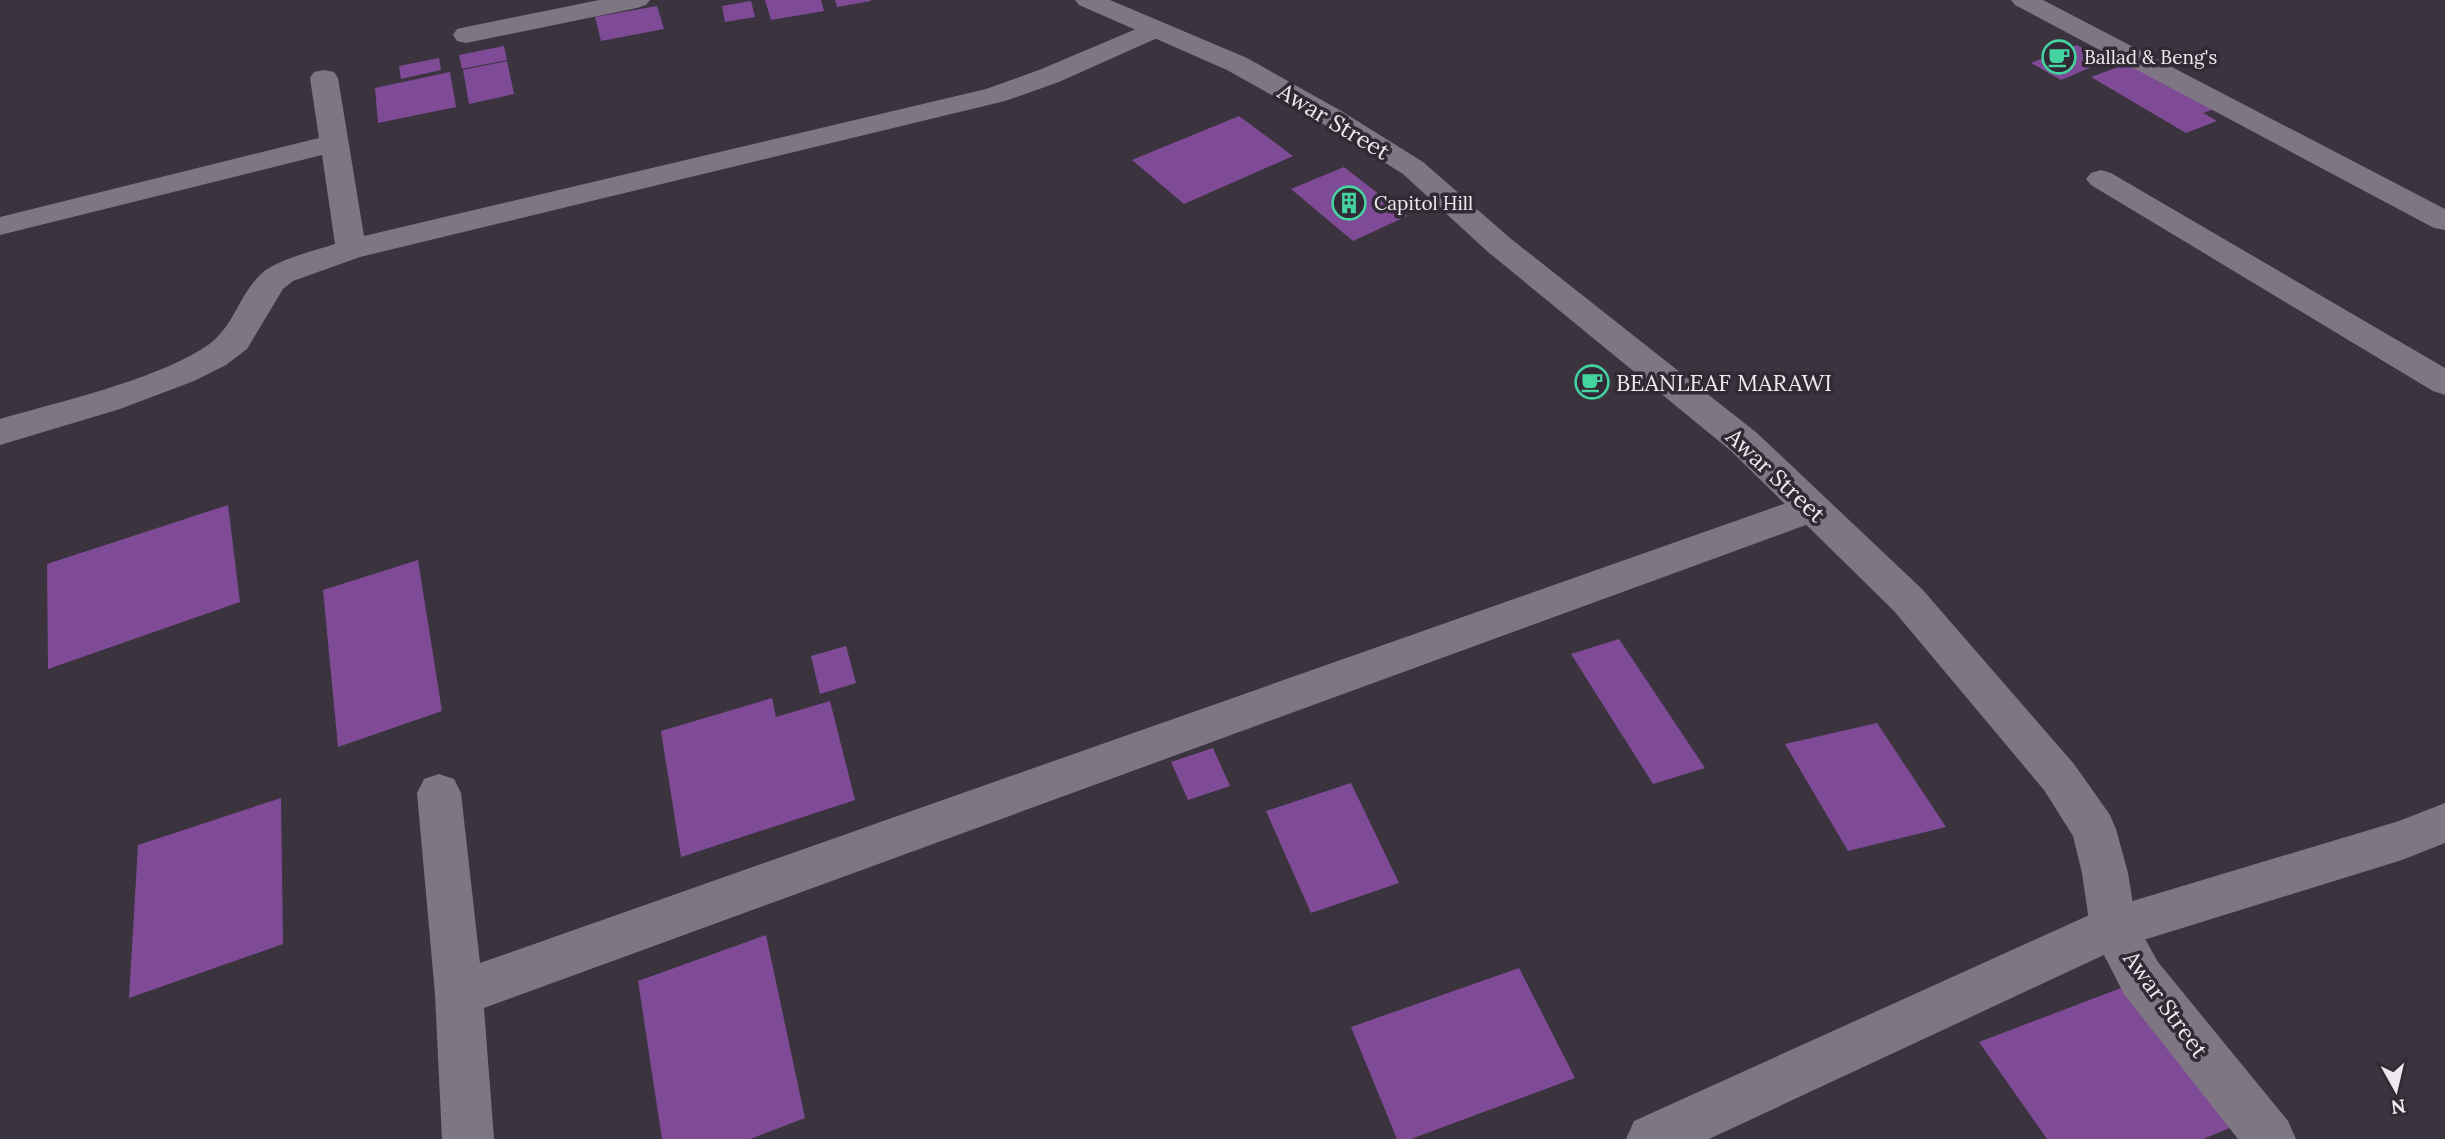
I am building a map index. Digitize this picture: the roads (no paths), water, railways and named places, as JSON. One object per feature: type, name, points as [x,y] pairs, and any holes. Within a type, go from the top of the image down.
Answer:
[{"type":"street","points":[[466,35],[637,0]]},
{"type":"street","name":"Awar Street","points":[[1088,0],[1237,64],[1334,118],[1413,168],[1499,245],[1744,442],[1908,600],[2059,777],[2094,829],[2105,873],[2113,928],[2141,978],[2270,1139]]},
{"type":"street","points":[[2024,0],[2445,221]]},
{"type":"street","points":[[0,432],[108,400],[182,373],[214,357],[235,341],[271,282],[282,274],[351,249],[995,95],[1049,76],[1155,29]]},
{"type":"street","points":[[324,78],[351,249]]},
{"type":"street","points":[[0,226],[335,144]]},
{"type":"street","points":[[2102,179],[2445,383]]},
{"type":"street","points":[[459,994],[1812,508]]},
{"type":"street","points":[[439,793],[459,994],[468,1139]]},
{"type":"street","points":[[1652,1139],[2113,928],[2402,840],[2445,823]]},
{"type":"place","name":"Ballad & Beng's","points":[[2059,57]]},
{"type":"place","name":"Capitol Hill","points":[[1349,203]]},
{"type":"place","name":"BEANLEAF MARAWI","points":[[1592,382]]}]
